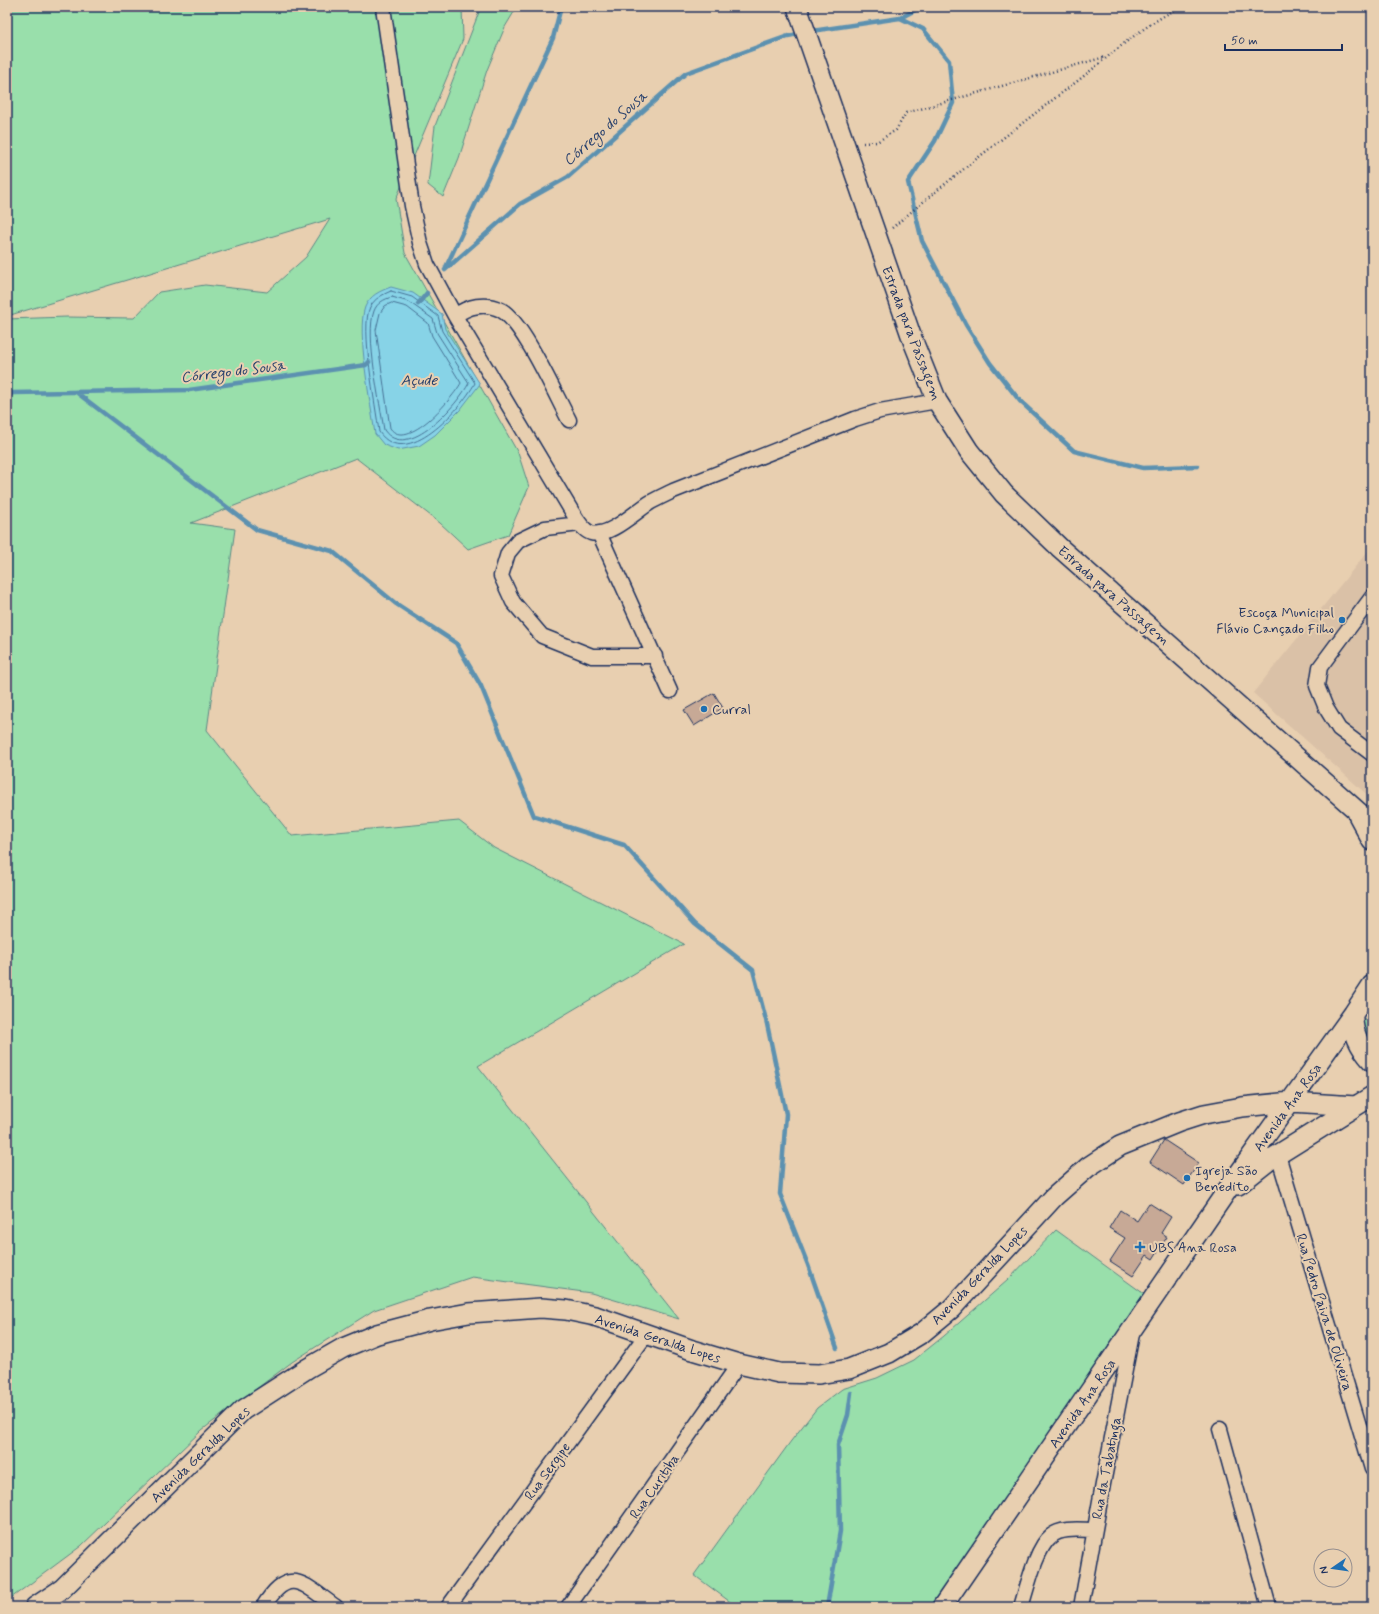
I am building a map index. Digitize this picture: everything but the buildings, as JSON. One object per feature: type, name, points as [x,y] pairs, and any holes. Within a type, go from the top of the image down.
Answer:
[{"type":"main road","name":"Estrada para Passagem","points":[[797,7],[913,341],[937,401],[969,451],[1004,494],[1060,548],[1372,824]]},
{"type":"main road","points":[[1356,811],[1372,841]]},
{"type":"main road","name":"Avenida Ana Rosa","points":[[942,1607],[1221,1199],[1292,1102],[1354,1014],[1372,985]]},
{"type":"main road","points":[[1354,1014],[1354,1028],[1358,1040],[1372,1061]]},
{"type":"main road","name":"Avenida Ana Rosa","points":[[1221,1199],[1278,1155],[1372,1096]]},
{"type":"main road","name":"Avenida Geralda Lopes","points":[[35,1607],[62,1589],[243,1410],[308,1368],[343,1348],[377,1334],[430,1320],[508,1309],[541,1308],[566,1310],[595,1316],[646,1335],[739,1364],[779,1373],[819,1374],[849,1369],[889,1353],[922,1333],[951,1309],[1054,1198],[1088,1167],[1120,1146],[1154,1131],[1204,1114],[1242,1107],[1292,1102],[1356,1106]]},
{"type":"street","points":[[383,7],[404,158],[418,236],[427,264],[455,316],[580,524],[592,533],[599,533],[614,528],[650,503],[673,491],[766,453],[880,411],[937,401]]},
{"type":"street","points":[[455,316],[466,308],[476,306],[502,310],[513,321],[524,336],[569,420]]},
{"type":"street","points":[[580,524],[544,528],[518,541],[508,553],[501,576],[513,602],[542,636],[592,656],[655,656]]},
{"type":"street","points":[[599,533],[670,691]]},
{"type":"street","points":[[1372,597],[1320,666],[1317,686],[1326,708],[1339,729],[1372,754]]},
{"type":"street","name":"Rua Pedro Paiva de Oliveira","points":[[1278,1155],[1372,1469]]},
{"type":"street","name":"Rua da Tabatinga","points":[[1081,1607],[1094,1530],[1133,1329]]},
{"type":"street","name":"Rua Sergipe","points":[[448,1607],[646,1335]]},
{"type":"street","name":"Rua Curitiba","points":[[568,1607],[739,1364]]},
{"type":"street","points":[[1220,1429],[1269,1607]]},
{"type":"street","points":[[1021,1607],[1039,1556],[1044,1545],[1052,1536],[1062,1531],[1094,1530]]},
{"type":"street","points":[[263,1607],[270,1596],[284,1583],[290,1581],[302,1583],[336,1607]]},
{"type":"path","points":[[878,240],[953,176],[1107,56],[1150,24],[1182,7]]},
{"type":"path","points":[[848,156],[858,145],[866,142],[877,142],[896,130],[906,114],[1107,56]]},
{"type":"shaded area","name":"Escoça Municipal Flávio Cançado Filho","points":[[1372,546],[1372,799],[1253,693]]},
{"type":"green space","points":[[7,7],[462,7],[463,39],[396,199],[405,253],[518,453],[529,487],[508,535],[468,549],[440,523],[356,458],[191,523],[235,529],[207,730],[292,836],[459,821],[494,848],[684,944],[478,1066],[679,1319],[591,1293],[472,1277],[374,1310],[292,1362],[202,1430],[81,1546],[7,1601],[7,319],[67,317],[134,318],[159,292],[205,285],[267,292],[306,257],[330,219],[7,316]]},
{"type":"green space","points":[[481,7],[517,7],[505,27],[487,70],[459,158],[443,197],[428,185],[435,126]]},
{"type":"green space","points":[[1372,1007],[1372,1046],[1361,1025]]},
{"type":"green space","points":[[1056,1230],[1147,1296],[932,1607],[737,1607],[694,1575],[791,1441],[817,1408],[842,1389],[877,1378],[914,1360],[1008,1280]]},
{"type":"water","name":"Açude","points":[[391,287],[413,293],[442,314],[445,329],[480,384],[460,410],[435,435],[419,446],[398,450],[384,445],[375,434],[365,369],[362,333],[363,318],[367,303],[376,294]]},
{"type":"waterway","points":[[446,267],[553,38],[561,7]]},
{"type":"waterway","name":"Córrego do Sousa","points":[[812,31],[900,18],[921,7]]},
{"type":"waterway","points":[[900,18],[923,29],[949,61],[953,103],[935,141],[908,182],[922,241],[966,325],[990,363],[1020,401],[1074,451],[1143,468],[1198,466]]},
{"type":"waterway","name":"Córrego do Sousa","points":[[445,270],[520,204],[568,177],[686,73],[788,36],[798,34]]},
{"type":"waterway","name":"Córrego do Sousa","points":[[418,304],[427,293]]},
{"type":"waterway","name":"Córrego do Sousa","points":[[7,395],[13,393],[189,390],[366,365],[369,362]]},
{"type":"waterway","points":[[76,392],[257,530],[332,551],[395,603],[456,643],[481,686],[534,816],[624,845],[695,924],[753,970],[767,1024],[786,1114],[780,1194],[808,1265],[837,1348]]},
{"type":"waterway","points":[[827,1607],[840,1531],[838,1445],[848,1415],[851,1393]]},
{"type":"place","name":"Escoça Municipal Flávio Cançado Filho","points":[[1342,620]]},
{"type":"place","name":"Curral","points":[[704,709]]},
{"type":"place","name":"Igreja São Benedito","points":[[1187,1178]]},
{"type":"place","name":"UBS Ana Rosa","points":[[1140,1247]]}]
